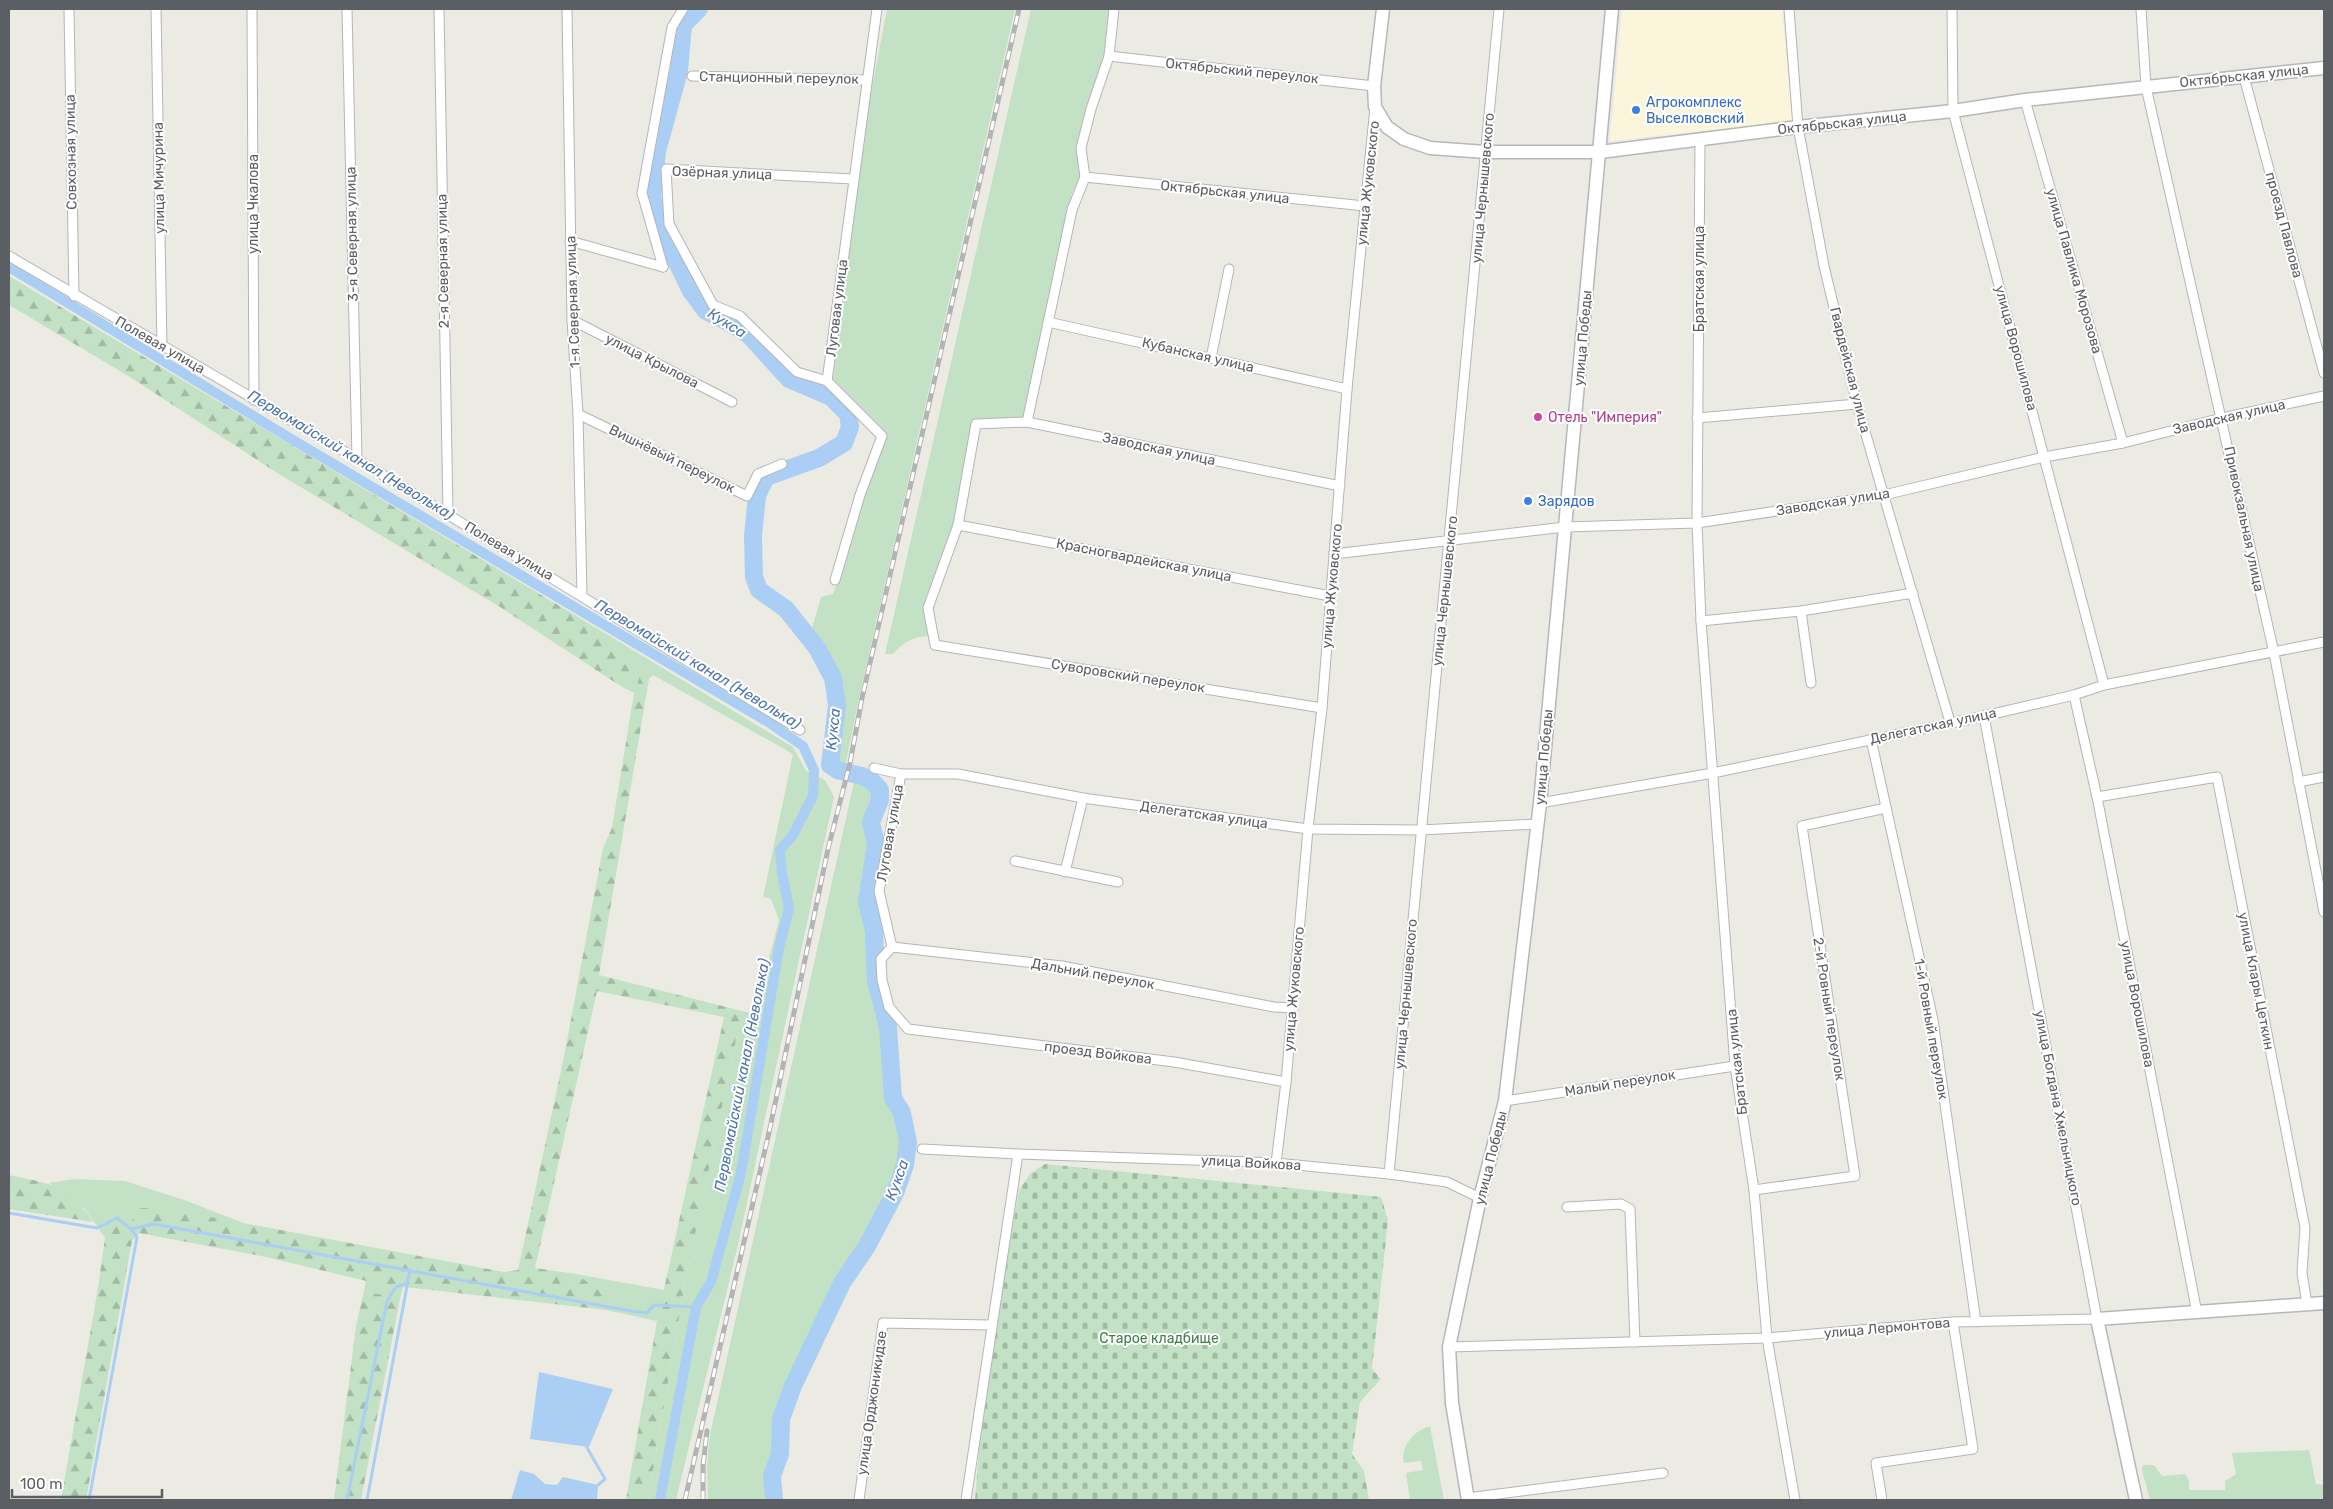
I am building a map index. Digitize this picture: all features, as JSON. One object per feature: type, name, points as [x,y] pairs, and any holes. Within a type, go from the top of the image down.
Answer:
[{"type":"street","name":"Совхозная улица","points":[[69,9],[74,296]]},
{"type":"street","name":"улица Мичурина","points":[[156,9],[162,347]]},
{"type":"street","name":"улица Чкалова","points":[[252,9],[254,400]]},
{"type":"street","name":"3-я Северная улица","points":[[347,9],[356,458]]},
{"type":"street","name":"2-я Северная улица","points":[[439,9],[448,514]]},
{"type":"street","name":"1-я Северная улица","points":[[566,9],[572,320],[578,414],[582,595]]},
{"type":"street","points":[[570,241],[662,267],[642,193],[672,27],[683,9]]},
{"type":"street","name":"Луговая улица","points":[[828,381],[866,80],[877,9]]},
{"type":"street","points":[[1027,422],[1072,210],[1085,177],[1081,148],[1091,108],[1109,56],[1114,9]]},
{"type":"street","name":"улица Жуковского","points":[[1276,1163],[1286,1082],[1308,829],[1322,708],[1347,389],[1375,107],[1374,86],[1383,9]]},
{"type":"street","name":"улица Чернышевского","points":[[1389,1174],[1499,9]]},
{"type":"street","name":"улица Победы","points":[[1612,9],[1540,803],[1505,1101],[1480,1198],[1449,1347],[1452,1403],[1468,1499],[1663,1473]]},
{"type":"street","name":"Гвардейская улица","points":[[1789,9],[1798,127],[1824,266],[1856,404],[1950,722]]},
{"type":"street","name":"улица Ворошилова","points":[[1952,9],[1952,111],[2104,685]]},
{"type":"street","name":"Привокзальная улица","points":[[2141,9],[2146,87],[2274,653],[2324,912]]},
{"type":"street","name":"Октябрьский переулок","points":[[1109,56],[1374,86]]},
{"type":"street","name":"Октябрьская улица","points":[[1375,107],[1387,127],[1404,139],[1430,148],[1486,152],[1600,152],[1798,127],[1952,111],[2025,100],[2324,68]]},
{"type":"street","name":"Станционный переулок","points":[[692,76],[866,80]]},
{"type":"street","name":"проезд Павлова","points":[[2244,77],[2324,373]]},
{"type":"street","name":"улица Павлика Морозова","points":[[2025,100],[2123,443]]},
{"type":"street","name":"Братская улица","points":[[1700,140],[1696,523],[1701,621],[1735,1066],[1754,1190],[1767,1338],[1795,1500]]},
{"type":"street","name":"Озёрная улица","points":[[828,381],[797,372],[740,316],[713,305],[670,224],[666,169],[853,179]]},
{"type":"street","name":"Октябрьская улица","points":[[1085,177],[1365,206]]},
{"type":"street","name":"Полевая улица","points":[[9,256],[74,296],[356,458],[800,730]]},
{"type":"street","points":[[1211,358],[1229,269]]},
{"type":"street","name":"улица Крылова","points":[[572,320],[732,402]]},
{"type":"street","name":"Кубанская улица","points":[[1048,322],[1347,389]]},
{"type":"street","points":[[828,381],[882,436],[860,494],[835,580]]},
{"type":"street","name":"Заводская улица","points":[[1334,554],[1565,527],[1696,523],[1884,495],[2044,457],[2123,443],[2222,418],[2324,396]]},
{"type":"street","points":[[1697,418],[1856,404]]},
{"type":"street","name":"Вишнёвый переулок","points":[[578,414],[747,496],[758,474],[782,464]]},
{"type":"street","name":"Заводская улица","points":[[958,525],[976,424],[1027,422],[1340,486]]},
{"type":"street","name":"Красногвардейская улица","points":[[958,525],[1330,596]]},
{"type":"street","name":"Суворовский переулок","points":[[958,525],[928,608],[935,645],[1322,708]]},
{"type":"street","points":[[1701,621],[1801,611],[1913,593]]},
{"type":"street","points":[[1801,611],[1811,683]]},
{"type":"street","name":"Делегатская улица","points":[[1540,803],[1713,773],[1984,716],[2074,695],[2104,685],[2324,642]]},
{"type":"street","name":"улица Ворошилова","points":[[2074,695],[2097,797],[2197,1313]]},
{"type":"street","name":"улица Богдана Хмельницкого","points":[[1984,716],[2097,1319],[2136,1500]]},
{"type":"street","name":"1-й Ровный переулок","points":[[1872,739],[1932,1020],[1976,1322]]},
{"type":"street","name":"Делегатская улица","points":[[874,768],[901,774],[958,774],[1083,798],[1308,829],[1421,830],[1537,824]]},
{"type":"street","name":"Луговая улица","points":[[892,947],[880,891],[901,774]]},
{"type":"street","points":[[2298,782],[2324,777]]},
{"type":"street","name":"улица Клары Цеткин","points":[[2097,797],[2217,778],[2305,1228],[2302,1273],[2307,1304]]},
{"type":"street","points":[[1065,872],[1083,798]]},
{"type":"street","name":"2-й Ровный переулок","points":[[1754,1190],[1855,1176],[1802,826],[1886,808]]},
{"type":"street","points":[[1016,861],[1118,882]]},
{"type":"street","name":"Дальний переулок","points":[[892,947],[1062,966],[1274,1007],[1293,1008]]},
{"type":"street","name":"проезд Войкова","points":[[892,947],[881,959],[882,980],[889,1007],[908,1029],[1174,1062],[1286,1082]]},
{"type":"street","name":"Малый переулок","points":[[1505,1101],[1735,1066]]},
{"type":"street","name":"улица Войкова","points":[[922,1148],[1018,1154],[1276,1163],[1389,1174],[1447,1182],[1480,1198]]},
{"type":"street","points":[[966,1500],[1018,1154]]},
{"type":"street","points":[[1567,1207],[1621,1204],[1630,1209],[1635,1342]]},
{"type":"street","name":"улица Лермонтова","points":[[1449,1347],[1767,1338],[1952,1322],[2097,1319],[2324,1303]]},
{"type":"street","points":[[1882,1500],[1876,1463],[1973,1449],[1952,1322]]},
{"type":"street","name":"улица Орджоникидзе","points":[[859,1500],[883,1323],[991,1325]]},
{"type":"shaded area","points":[[1622,9],[1782,9],[1793,121],[1610,141]]},
{"type":"green space","points":[[887,9],[1015,9],[845,767],[833,760],[841,689],[829,660],[811,632],[821,597],[833,594],[848,550],[862,494],[883,438],[883,429],[833,379],[868,109]]},
{"type":"green space","points":[[1031,9],[1110,9],[1104,55],[1087,108],[1078,147],[1080,176],[1072,193],[1024,418],[976,419],[970,430],[954,524],[926,597],[925,619],[928,636],[905,643],[893,654],[885,654]]},
{"type":"green space","points":[[9,276],[618,641],[613,653],[635,667],[631,678],[622,687],[500,607],[274,471],[130,377],[9,305]]},
{"type":"green space","points":[[618,641],[793,747],[806,771],[825,780],[834,797],[737,1249],[676,1500],[648,1500],[685,1282],[742,1011],[755,1014],[779,920],[771,899],[763,897],[793,754],[646,671],[641,673],[634,693],[622,687],[631,678],[613,653]]},
{"type":"green space","points":[[645,671],[654,675],[649,678],[599,975],[742,1011],[685,1282],[648,1500],[626,1500],[657,1321],[724,1017],[597,991],[535,1268],[576,1274],[606,1295],[606,1310],[379,1284],[266,1257],[139,1233],[132,1219],[139,1208],[163,1208],[504,1272],[518,1270],[564,1057],[603,848],[612,828],[634,693],[641,673]]},
{"type":"green space","points":[[854,782],[872,791],[877,799],[868,820],[871,847],[862,901],[871,933],[871,983],[878,996],[885,1028],[888,1097],[898,1115],[904,1142],[902,1165],[892,1191],[839,1282],[790,1385],[778,1418],[776,1454],[769,1475],[771,1500],[708,1500],[707,1466],[710,1435]]},
{"type":"green space","name":"Старое кладбище","points":[[1045,1164],[1381,1197],[1388,1220],[1372,1369],[1381,1379],[1360,1402],[1352,1454],[1364,1471],[1369,1500],[975,1500],[983,1400],[1019,1190],[1031,1173]]},
{"type":"green space","points":[[9,1175],[47,1184],[67,1193],[76,1200],[93,1222],[9,1209]]},
{"type":"green space","points":[[73,1179],[125,1181],[187,1201],[246,1224],[163,1208],[140,1208],[132,1219],[139,1233],[132,1241],[128,1233],[112,1227],[105,1238],[84,1208],[49,1183]]},
{"type":"green space","points":[[117,1225],[128,1233],[132,1241],[86,1500],[61,1500],[105,1238],[112,1227]]},
{"type":"green space","points":[[576,1274],[664,1290],[657,1321],[606,1310],[606,1295]]},
{"type":"green space","points":[[366,1281],[403,1287],[400,1299],[364,1291]]},
{"type":"green space","points":[[364,1291],[400,1299],[361,1500],[334,1500],[356,1326]]},
{"type":"green space","points":[[1430,1426],[1444,1500],[1410,1500],[1406,1473],[1423,1470],[1421,1461],[1404,1463],[1404,1451],[1414,1435]]},
{"type":"green space","points":[[2309,1450],[2316,1484],[2324,1485],[2324,1500],[2150,1500],[2142,1470],[2143,1465],[2154,1465],[2162,1476],[2185,1474],[2189,1480],[2189,1490],[2225,1490],[2225,1481],[2236,1474],[2232,1453]]},
{"type":"water","points":[[539,1372],[613,1389],[589,1447],[530,1439]]},
{"type":"water","points":[[520,1470],[534,1474],[545,1484],[557,1485],[563,1477],[598,1485],[597,1500],[511,1500]]},
{"type":"waterway","name":"Кукса","points":[[699,9],[683,25],[679,71],[657,151],[652,198],[666,240],[691,291],[706,311],[732,324],[750,336],[789,379],[831,397],[848,414],[850,427],[844,443],[819,458],[766,477],[757,496],[753,536],[754,577],[759,590],[786,609],[817,648],[833,678],[837,705],[830,765],[837,770],[862,776],[872,781],[880,790],[880,800],[871,822],[876,844],[867,902],[874,931],[876,981],[888,1027],[893,1098],[902,1113],[908,1142],[905,1165],[895,1193],[867,1246],[842,1283],[793,1386],[781,1419],[780,1454],[772,1476],[774,1500]]},
{"type":"waterway","name":"Первомайский канал (Неволька)","points":[[9,267],[288,437],[768,722],[803,746],[814,770],[813,796],[793,835],[780,850],[782,873],[789,908],[779,948],[741,1173],[711,1282],[696,1307],[660,1500]]},
{"type":"waterway","points":[[9,1213],[97,1228],[117,1218],[131,1229],[137,1237],[89,1500]]},
{"type":"waterway","points":[[131,1229],[154,1224],[631,1311],[647,1313],[654,1305],[696,1307]]},
{"type":"waterway","points":[[367,1500],[410,1270]]},
{"type":"waterway","points":[[347,1500],[387,1301],[396,1287],[408,1283]]},
{"type":"waterway","points":[[586,1446],[605,1479],[598,1485]]},
{"type":"railway","points":[[685,1500],[770,1128],[828,849],[850,763],[862,698],[1019,9]]},
{"type":"railway","points":[[703,1500],[703,1466],[707,1431]]},
{"type":"place","name":"Агрокомплекс Выселковский","points":[[1636,110]]},
{"type":"place","name":"Отель \"Империя\"","points":[[1538,417]]},
{"type":"place","name":"Зарядов","points":[[1528,501]]}]
